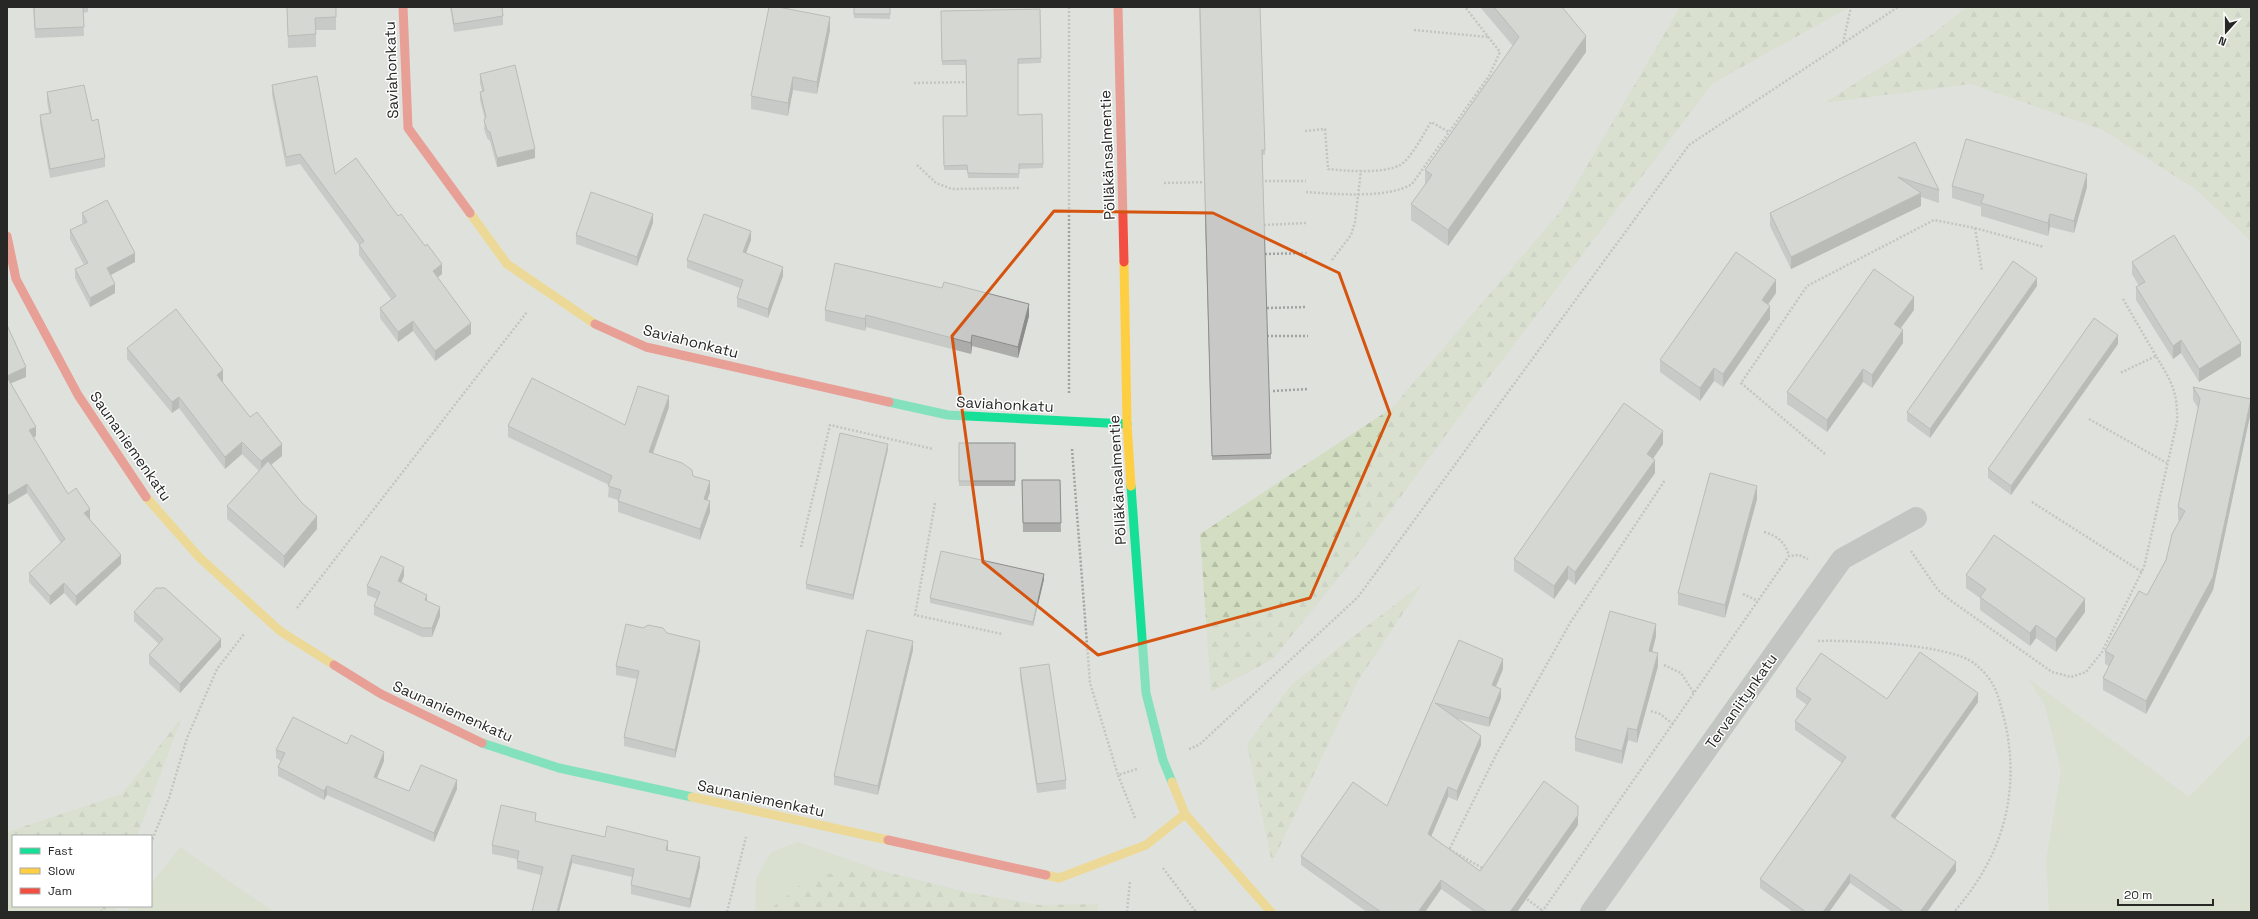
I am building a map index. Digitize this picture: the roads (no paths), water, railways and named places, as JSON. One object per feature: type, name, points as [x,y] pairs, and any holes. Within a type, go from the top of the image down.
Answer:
[{"type":"street","name":"Saviahonkatu","points":[[403,7],[408,128],[507,264],[546,289],[589,320],[654,349],[948,415],[1127,424]]},
{"type":"street","name":"Pölläkänsalmentie","points":[[1118,7],[1127,424],[1146,693],[1163,760],[1185,814],[1270,912]]},
{"type":"street","name":"Saunaniemenkatu","points":[[7,236],[16,279],[19,286],[78,395],[140,488],[199,557],[280,631],[381,694],[487,745],[559,768],[1059,878],[1146,845],[1185,814]]},
{"type":"street","name":"Tervaniitynkatu","points":[[1591,912],[1842,559],[1916,518]]}]
